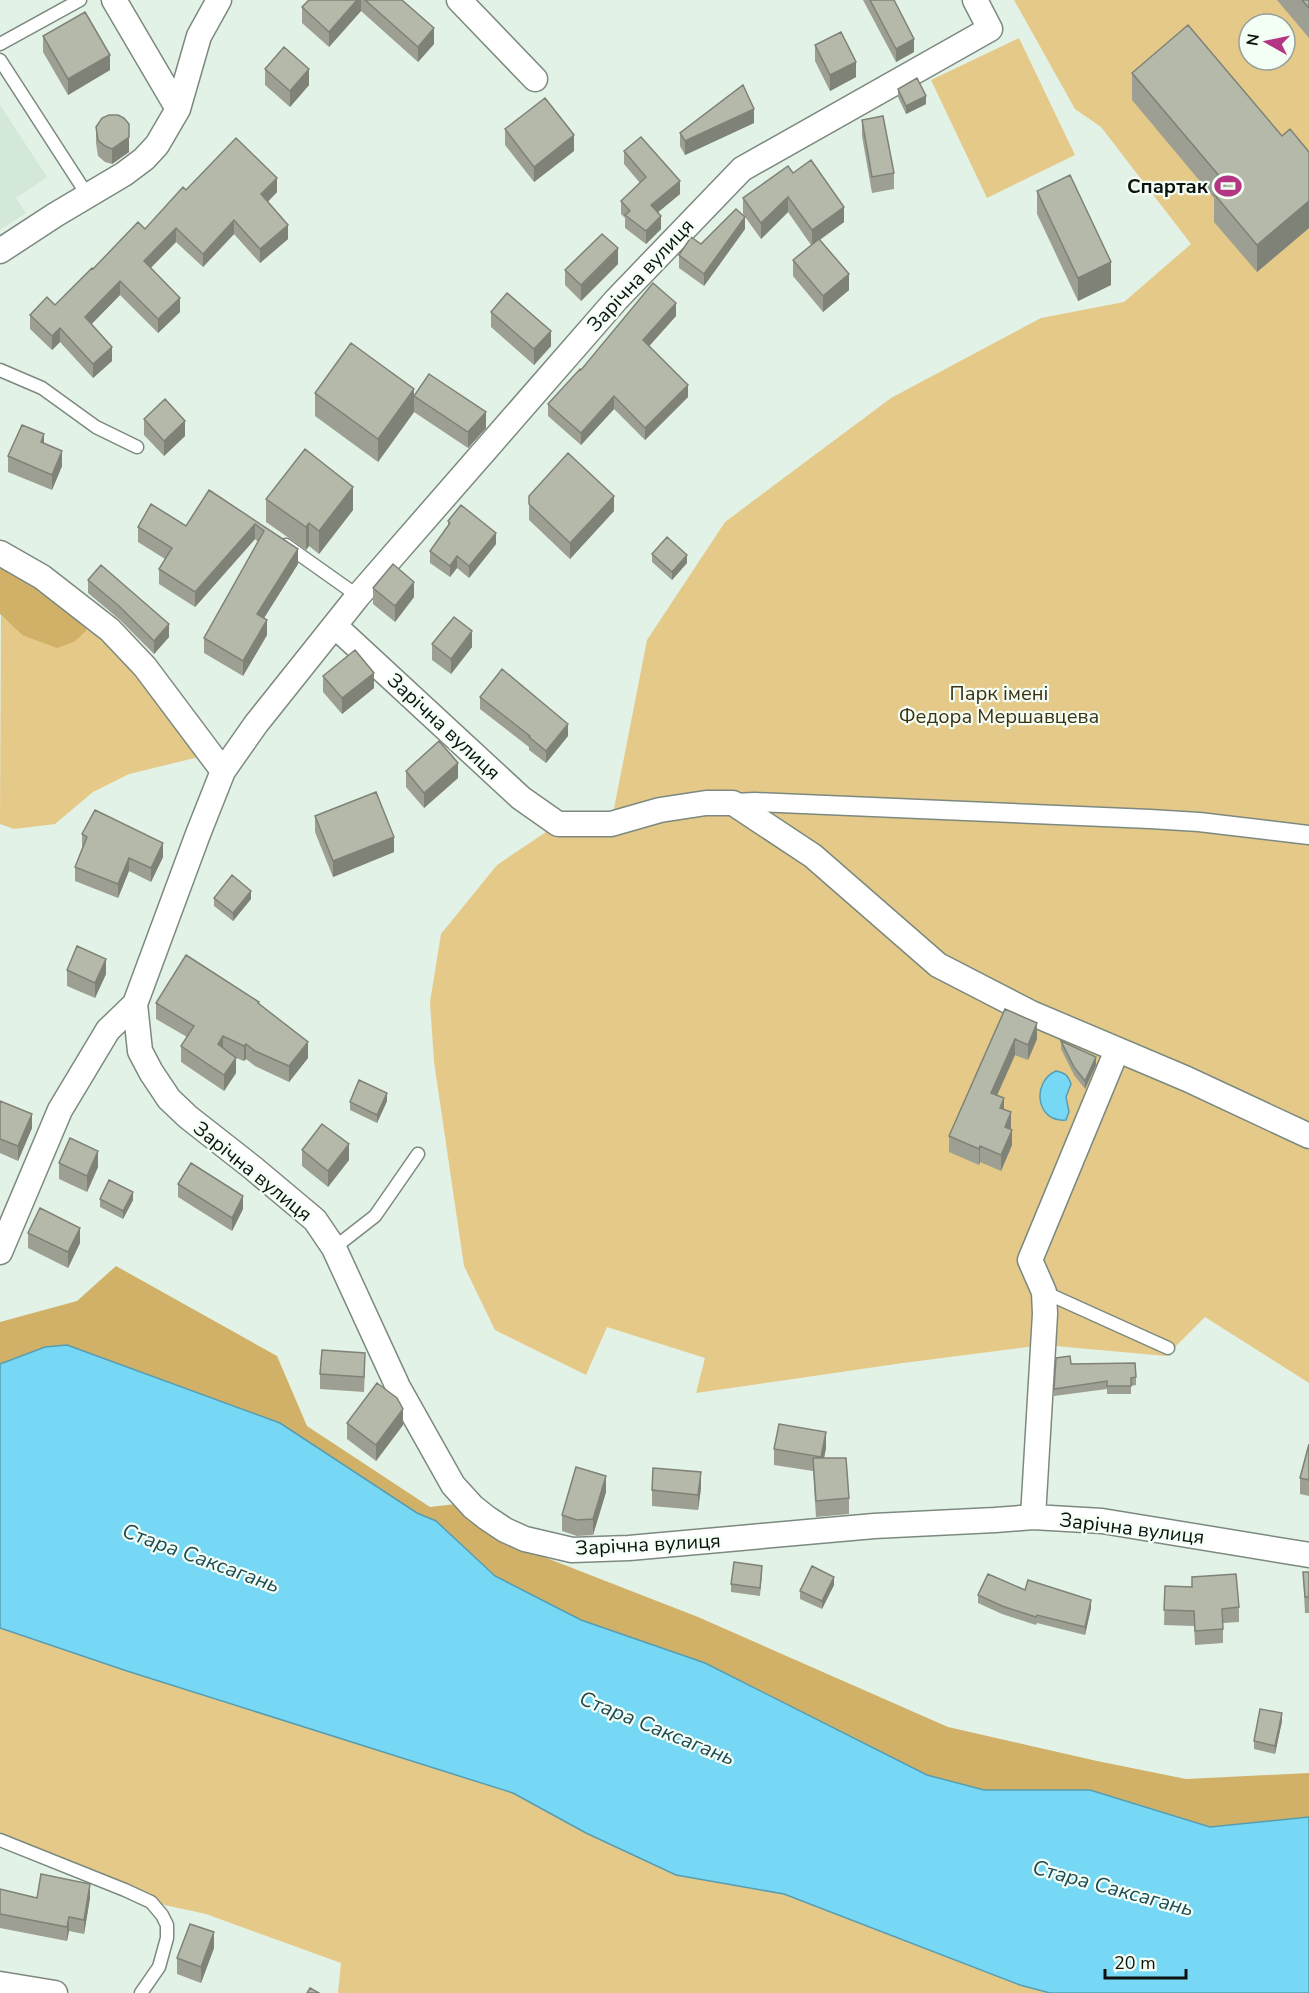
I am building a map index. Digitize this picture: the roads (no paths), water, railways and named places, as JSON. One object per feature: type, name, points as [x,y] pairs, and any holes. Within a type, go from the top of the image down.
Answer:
[{"type":"street","points":[[114,0],[178,110]]},
{"type":"street","points":[[0,251],[124,174],[144,159],[157,145],[178,110],[199,36],[219,0]]},
{"type":"street","points":[[459,0],[535,79]]},
{"type":"street","name":"Зарічна вулиця","points":[[0,1252],[60,1110],[108,1030],[135,1004],[223,771],[256,724],[358,596],[616,300],[742,169],[990,29],[975,0]]},
{"type":"street","points":[[0,553],[42,577],[110,630],[145,667],[223,771]]},
{"type":"street","name":"Зарічна вулиця","points":[[335,626],[521,798],[558,824],[611,824],[660,810],[706,803],[733,803]]},
{"type":"street","points":[[733,803],[755,802],[1170,820],[1309,836]]},
{"type":"street","points":[[733,803],[813,856],[938,965],[1031,1013],[1187,1079],[1309,1136]]},
{"type":"street","name":"Зарічна вулиця","points":[[135,1004],[140,1051],[169,1099],[315,1220],[334,1248],[398,1387],[453,1485],[473,1507],[506,1530],[525,1539],[572,1550],[629,1548],[874,1526],[1033,1517],[1102,1521],[1309,1555]]},
{"type":"street","points":[[1033,1517],[1045,1314],[1044,1292],[1030,1260],[1118,1050]]},
{"type":"street","points":[[0,1984],[55,1993]]},
{"type":"lane","points":[[0,44],[80,0]]},
{"type":"lane","points":[[0,60],[88,195]]},
{"type":"lane","points":[[0,370],[42,388],[96,427],[137,447]]},
{"type":"lane","points":[[280,542],[358,596]]},
{"type":"lane","points":[[334,1248],[375,1216],[418,1154]]},
{"type":"lane","points":[[1044,1292],[1168,1348]]},
{"type":"lane","points":[[0,1840],[151,1902],[162,1915],[167,1938],[159,1967],[141,1993]]},
{"type":"water","points":[[1056,1071],[1066,1075],[1071,1084],[1066,1097],[1069,1112],[1066,1120],[1048,1115],[1040,1101],[1043,1084],[1048,1076]]},
{"type":"water","name":"Стара Саксагань","points":[[67,1345],[280,1423],[417,1513],[436,1521],[495,1576],[581,1620],[705,1663],[927,1775],[984,1790],[1090,1790],[1210,1827],[1309,1817],[1309,1993],[1050,1993],[1020,1985],[784,1894],[676,1875],[586,1833],[513,1793],[127,1671],[0,1628],[0,1364],[45,1347]]},
{"type":"place","name":"Спартак","points":[[1228,186]]},
{"type":"park label","name":"Парк імені Федора Мершавцева","points":[[999,704]]}]
